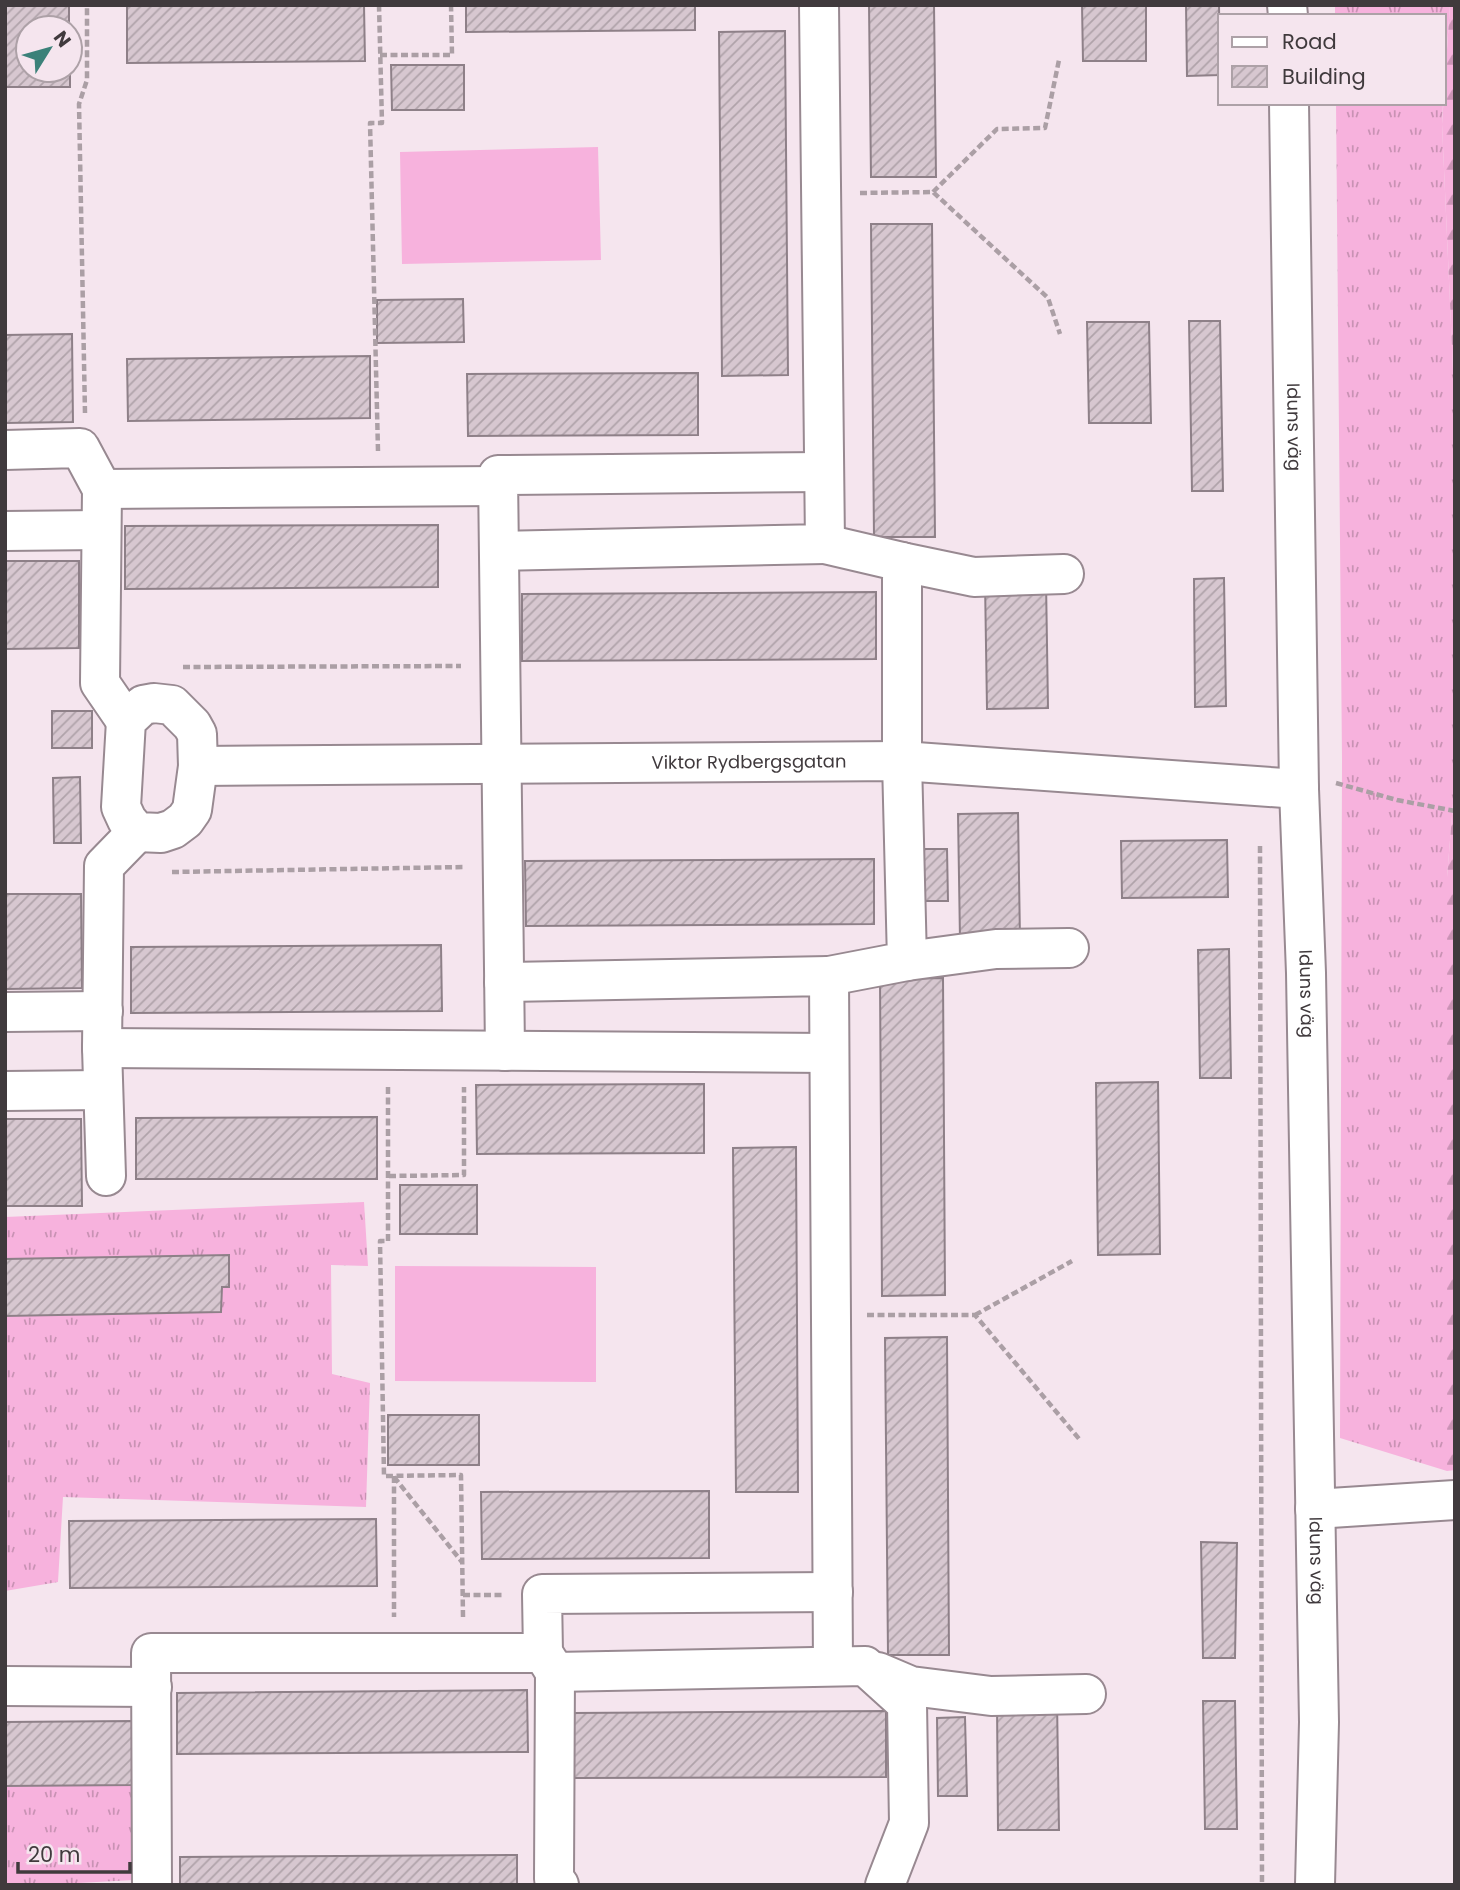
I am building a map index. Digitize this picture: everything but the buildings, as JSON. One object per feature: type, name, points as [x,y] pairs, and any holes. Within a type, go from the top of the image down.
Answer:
[{"type":"street","points":[[819,5],[825,544]]},
{"type":"street","name":"Iduns väg","points":[[1289,105],[1299,789],[1306,974],[1319,1722],[1315,1885]]},
{"type":"street","points":[[5,450],[80,448],[102,489],[100,683],[126,721],[121,807],[137,832],[161,834],[185,820],[192,810],[198,766],[197,734],[183,714],[172,705],[155,702],[143,705],[126,721]]},
{"type":"street","points":[[505,1051],[498,475],[824,472]]},
{"type":"street","points":[[102,489],[499,485]]},
{"type":"street","points":[[5,531],[101,530]]},
{"type":"street","points":[[499,551],[825,544],[974,577],[1063,574]]},
{"type":"street","points":[[902,562],[902,761],[907,961]]},
{"type":"street","name":"Viktor Rydbergsgatan","points":[[198,766],[902,761],[1299,789]]},
{"type":"street","points":[[106,1176],[103,1090],[104,866],[137,832]]},
{"type":"street","points":[[504,982],[829,976],[907,961],[996,949],[1069,948]]},
{"type":"street","points":[[829,976],[833,1592],[849,1666],[907,1704],[909,1823],[885,1885]]},
{"type":"street","points":[[5,1012],[103,1030],[388,1050],[829,1053]]},
{"type":"street","points":[[5,1091],[103,1090]]},
{"type":"street","points":[[1315,1509],[1455,1500]]},
{"type":"street","points":[[559,1885],[554,1879],[549,1662],[542,1594],[833,1592]]},
{"type":"street","points":[[152,1885],[151,1653],[464,1653],[549,1662],[849,1666],[911,1686],[964,1693],[991,1696],[1086,1694]]},
{"type":"street","points":[[5,1686],[152,1686]]},
{"type":"path","points":[[80,448],[85,426],[79,104],[88,80],[87,5]]},
{"type":"path","points":[[379,5],[382,123],[370,123],[379,487]]},
{"type":"path","points":[[380,55],[452,55],[451,5]]},
{"type":"path","points":[[933,192],[997,129],[1045,128],[1059,60]]},
{"type":"path","points":[[821,193],[933,192],[1048,298],[1060,334]]},
{"type":"path","points":[[180,667],[501,665]]},
{"type":"path","points":[[1299,789],[1321,779],[1397,800],[1455,811]]},
{"type":"path","points":[[1259,786],[1262,1885]]},
{"type":"path","points":[[170,872],[503,867]]},
{"type":"path","points":[[388,1050],[388,1241],[380,1241],[384,1476],[461,1475],[464,1653]]},
{"type":"path","points":[[389,1176],[464,1175],[463,1050]]},
{"type":"path","points":[[831,1316],[975,1315],[1072,1261]]},
{"type":"path","points":[[975,1315],[1080,1440]]},
{"type":"path","points":[[394,1476],[463,1562]]},
{"type":"path","points":[[394,1476],[394,1653]]},
{"type":"green space","points":[[1335,5],[1450,5],[1446,60],[1446,14],[1335,14]]},
{"type":"green space","points":[[1450,5],[1455,5],[1455,415],[1442,124],[1443,105],[1446,105]]},
{"type":"green space","points":[[1336,105],[1443,105],[1455,415],[1455,779],[1447,877],[1447,1471],[1340,1438],[1342,760]]},
{"type":"green space","points":[[598,147],[601,260],[402,264],[400,152]]},
{"type":"green space","points":[[1455,779],[1455,1470],[1447,1471],[1447,877]]},
{"type":"green space","points":[[364,1202],[368,1266],[331,1265],[332,1374],[370,1383],[366,1507],[63,1497],[58,1582],[5,1591],[5,1217]]},
{"type":"green space","points":[[395,1266],[596,1267],[596,1382],[395,1381]]},
{"type":"green space","points":[[133,1785],[134,1880],[78,1885],[5,1885],[5,1786]]}]
